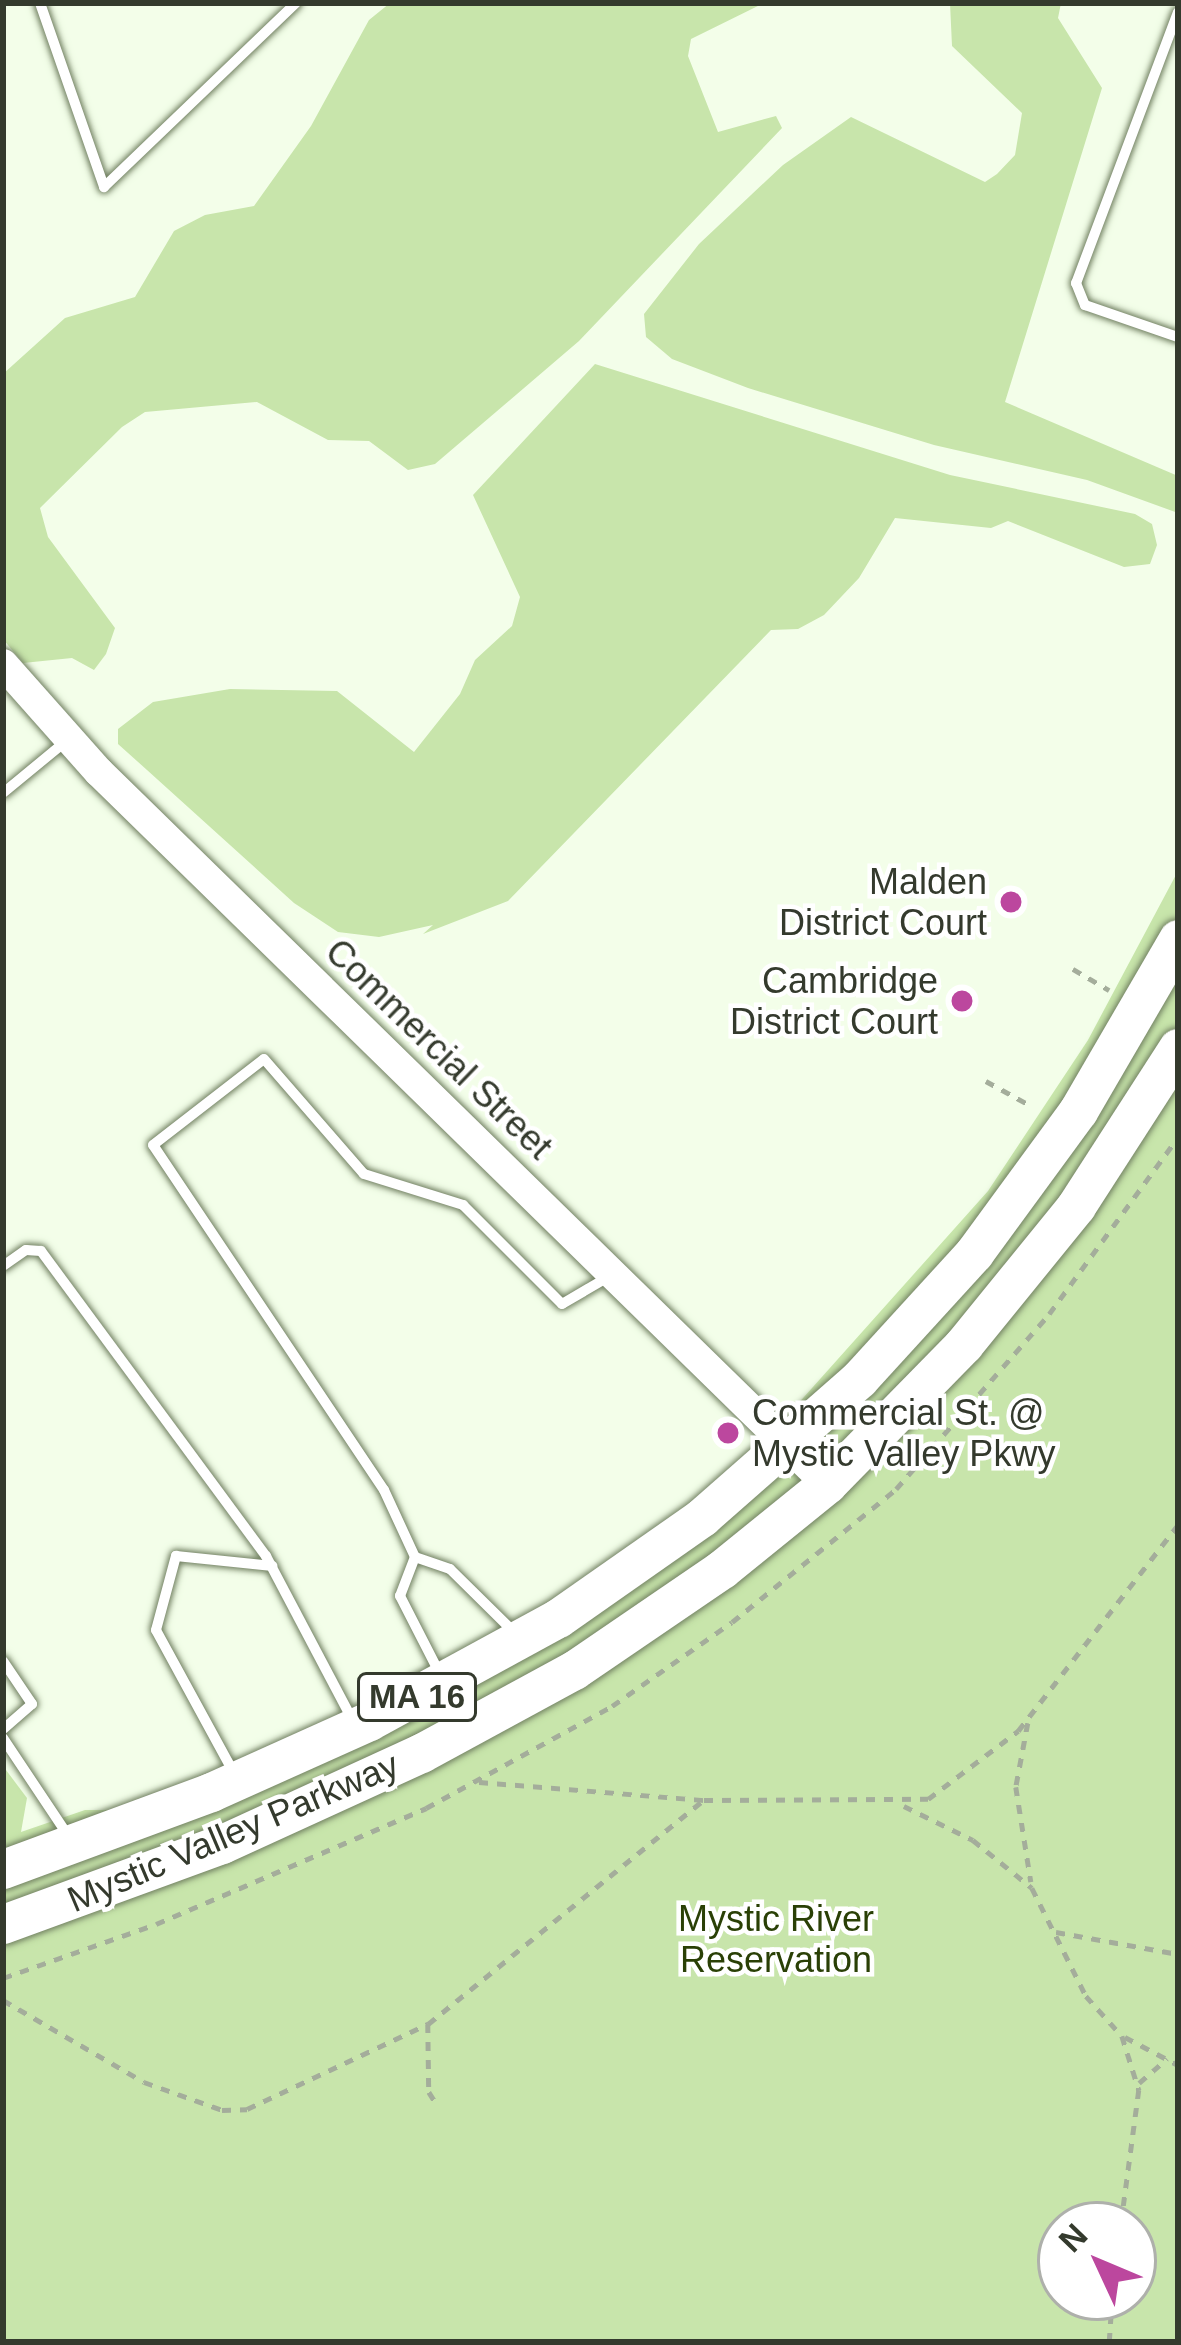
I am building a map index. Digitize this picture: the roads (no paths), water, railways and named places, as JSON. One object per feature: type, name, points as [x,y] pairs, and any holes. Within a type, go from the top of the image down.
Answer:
[{"type":"highway","name":"Mystic Valley Parkway","points":[[3,1869],[238,1780],[445,1682],[631,1570],[788,1447],[882,1355],[1001,1219],[1102,1074],[1178,939]]},
{"type":"highway","name":"Mystic Valley Parkway","points":[[3,1924],[263,1827],[479,1724],[642,1627],[827,1484],[949,1360],[1048,1244],[1178,1048]]},
{"type":"street","name":"Commercial Street","points":[[3,664],[68,739],[827,1484]]},
{"type":"lane","points":[[40,3],[104,187],[296,3]]},
{"type":"lane","points":[[1178,12],[1076,284],[1085,305],[1178,337]]},
{"type":"lane","points":[[3,793],[68,739]]},
{"type":"lane","points":[[445,1682],[400,1596],[415,1557],[385,1490],[153,1145],[264,1059],[364,1174],[463,1205],[562,1304],[615,1273]]},
{"type":"lane","points":[[3,1266],[26,1250],[41,1251],[272,1566],[356,1727]]},
{"type":"lane","points":[[238,1780],[155,1630],[176,1556],[272,1566]]},
{"type":"lane","points":[[415,1557],[450,1569],[521,1640]]},
{"type":"lane","points":[[3,1661],[32,1704],[3,1734],[74,1844]]},
{"type":"place","name":"Malden District Court","points":[[1011,902]]},
{"type":"place","name":"Cambridge District Court","points":[[962,1001]]},
{"type":"place","name":"Commercial St. @ Mystic Valley Pkwy","points":[[728,1433]]},
{"type":"park label","name":"Mystic River Reservation","points":[[776,1938]]}]
